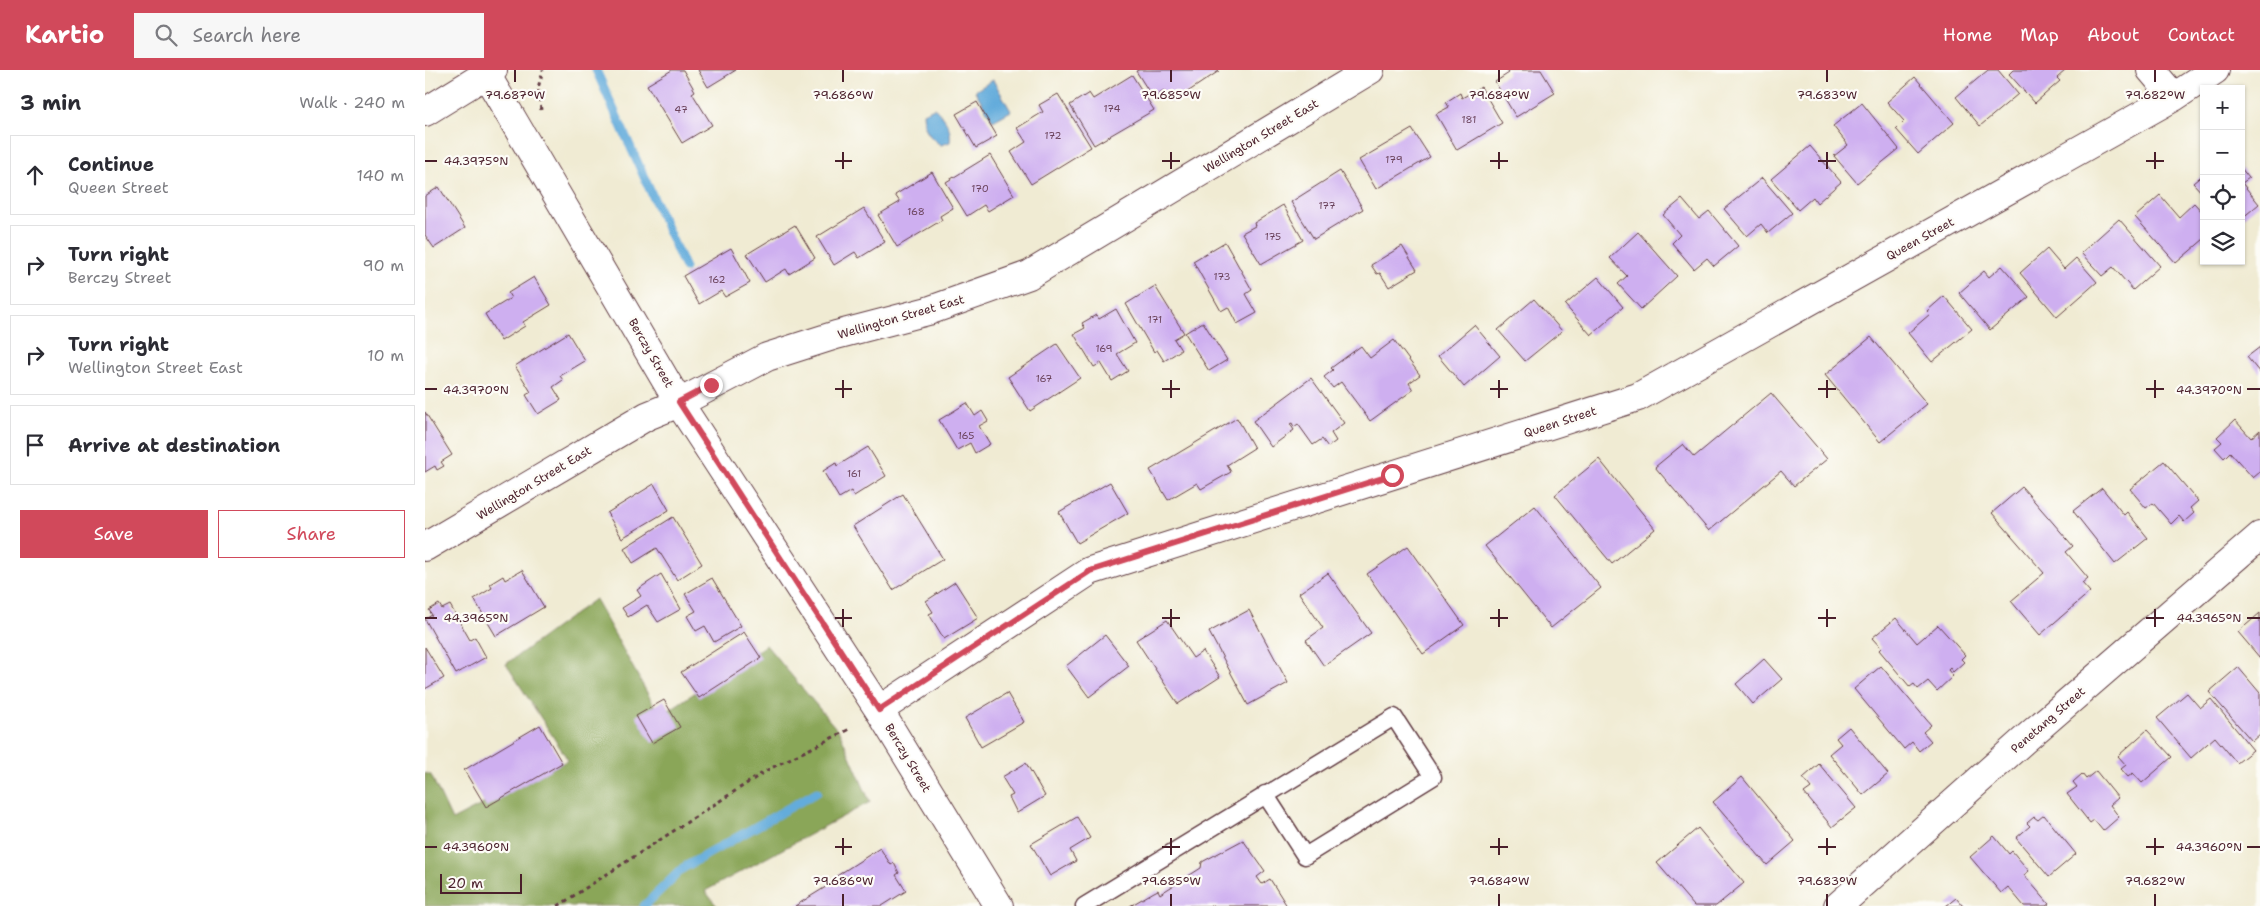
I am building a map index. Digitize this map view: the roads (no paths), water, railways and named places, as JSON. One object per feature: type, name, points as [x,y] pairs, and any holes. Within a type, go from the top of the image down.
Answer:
[{"type":"street","name":"Wellington Street East","points":[[425,547],[647,416],[679,402],[767,357],[837,335],[928,311],[1029,275],[1370,70]]},
{"type":"street","points":[[2151,70],[2174,97]]},
{"type":"street","name":"Queen Street","points":[[879,710],[1090,571],[1638,398],[2174,97],[2215,70]]},
{"type":"street","name":"Berczy Street","points":[[489,72],[679,402],[879,710],[999,906]]},
{"type":"street","points":[[425,112],[489,72]]},
{"type":"street","name":"Penetang Street","points":[[1838,906],[2023,741],[2260,536]]},
{"type":"lane","points":[[1083,906],[1265,794],[1394,717],[1433,777],[1305,856],[1265,794]]},
{"type":"water","points":[[993,80],[1011,111],[993,121],[975,91]]},
{"type":"water","points":[[934,108],[944,119],[950,132],[950,142],[941,145],[930,136],[924,124],[923,113]]},
{"type":"waterway","points":[[596,70],[685,268]]},
{"type":"waterway","points":[[644,906],[683,868],[817,792]]}]
